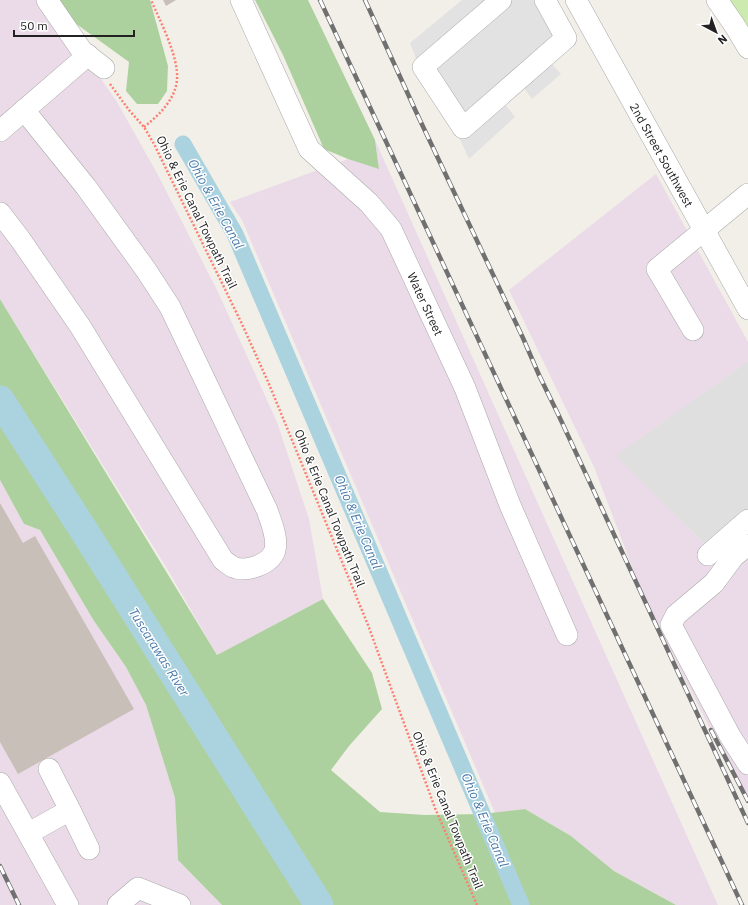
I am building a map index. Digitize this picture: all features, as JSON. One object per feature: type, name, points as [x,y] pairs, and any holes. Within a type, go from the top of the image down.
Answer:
[{"type":"street","points":[[47,0],[78,44],[88,55],[104,68]]},
{"type":"street","name":"Water Street","points":[[241,0],[309,149],[369,203],[391,229],[465,388],[510,505],[567,635]]},
{"type":"street","points":[[501,0],[423,67],[463,128],[566,38],[546,0]]},
{"type":"street","points":[[717,0],[748,48]]},
{"type":"street","points":[[561,28],[580,8]]},
{"type":"street","name":"2nd Street Southwest","points":[[580,8],[748,309]]},
{"type":"street","points":[[0,131],[88,55]]},
{"type":"street","points":[[0,213],[20,239],[80,326],[223,560],[234,567],[250,569],[268,560],[274,550],[275,537],[267,510],[170,307],[146,270],[86,186],[24,110]]},
{"type":"street","points":[[693,330],[657,269],[748,194]]},
{"type":"street","points":[[708,555],[748,520]]},
{"type":"street","points":[[748,545],[734,556],[714,583],[676,615],[671,625],[730,736],[748,764]]},
{"type":"street","points":[[48,769],[89,849]]},
{"type":"street","points":[[0,782],[68,905]]},
{"type":"street","points":[[29,834],[70,810]]},
{"type":"street","points":[[118,905],[138,888],[180,905]]},
{"type":"path","name":"Ohio & Erie Canal Towpath Trail","points":[[144,127],[158,116],[167,104],[174,92],[177,80],[177,67],[151,0]]},
{"type":"path","name":"Ohio & Erie Canal Towpath Trail","points":[[104,68],[112,87],[144,127],[166,169],[242,324],[269,384],[368,625],[435,808],[477,905]]},
{"type":"shaded area","points":[[0,0],[47,0],[117,102],[158,175],[217,290],[277,422],[309,519],[323,599],[217,655],[166,567],[0,299]]},
{"type":"shaded area","points":[[462,0],[552,0],[575,43],[552,64],[561,74],[532,99],[524,88],[505,104],[515,117],[469,159],[454,126],[426,85],[410,43]]},
{"type":"shaded area","points":[[375,140],[718,905],[676,905],[614,871],[571,836],[525,809],[495,813],[242,220],[230,202],[348,159],[379,168]]},
{"type":"shaded area","points":[[656,174],[748,342],[748,361],[616,456],[708,548],[748,513],[748,803],[646,603],[594,467],[509,290]]},
{"type":"shaded area","points":[[748,361],[748,513],[708,548],[615,456]]},
{"type":"shaded area","points":[[0,480],[24,524],[40,530],[94,621],[126,667],[146,705],[175,798],[178,860],[222,905],[0,905]]},
{"type":"green space","points":[[57,0],[150,0],[168,66],[167,91],[158,104],[137,104],[126,91],[129,62],[75,23]]},
{"type":"green space","points":[[255,0],[308,0],[375,140],[379,169],[324,149],[283,55]]},
{"type":"green space","points":[[717,0],[748,0],[748,48]]},
{"type":"green space","points":[[0,299],[217,655],[323,599],[372,673],[382,709],[349,746],[331,770],[380,812],[425,815],[482,814],[525,809],[571,836],[614,871],[676,905],[222,905],[178,860],[175,798],[146,705],[126,667],[94,621],[40,530],[24,524],[0,480]]},
{"type":"building","points":[[163,0],[176,0],[166,6]]},
{"type":"building","points":[[0,503],[23,543],[35,536],[134,709],[18,774],[0,742]]},
{"type":"waterway","name":"Ohio & Erie Canal","points":[[183,144],[235,234],[521,905]]},
{"type":"waterway","name":"Tuscarawas River","points":[[0,400],[88,537],[319,905]]},
{"type":"railway","points":[[320,0],[742,905]]},
{"type":"railway","points":[[365,0],[748,823]]},
{"type":"railway","points":[[711,730],[748,801]]},
{"type":"railway","points":[[0,866],[19,905]]}]
